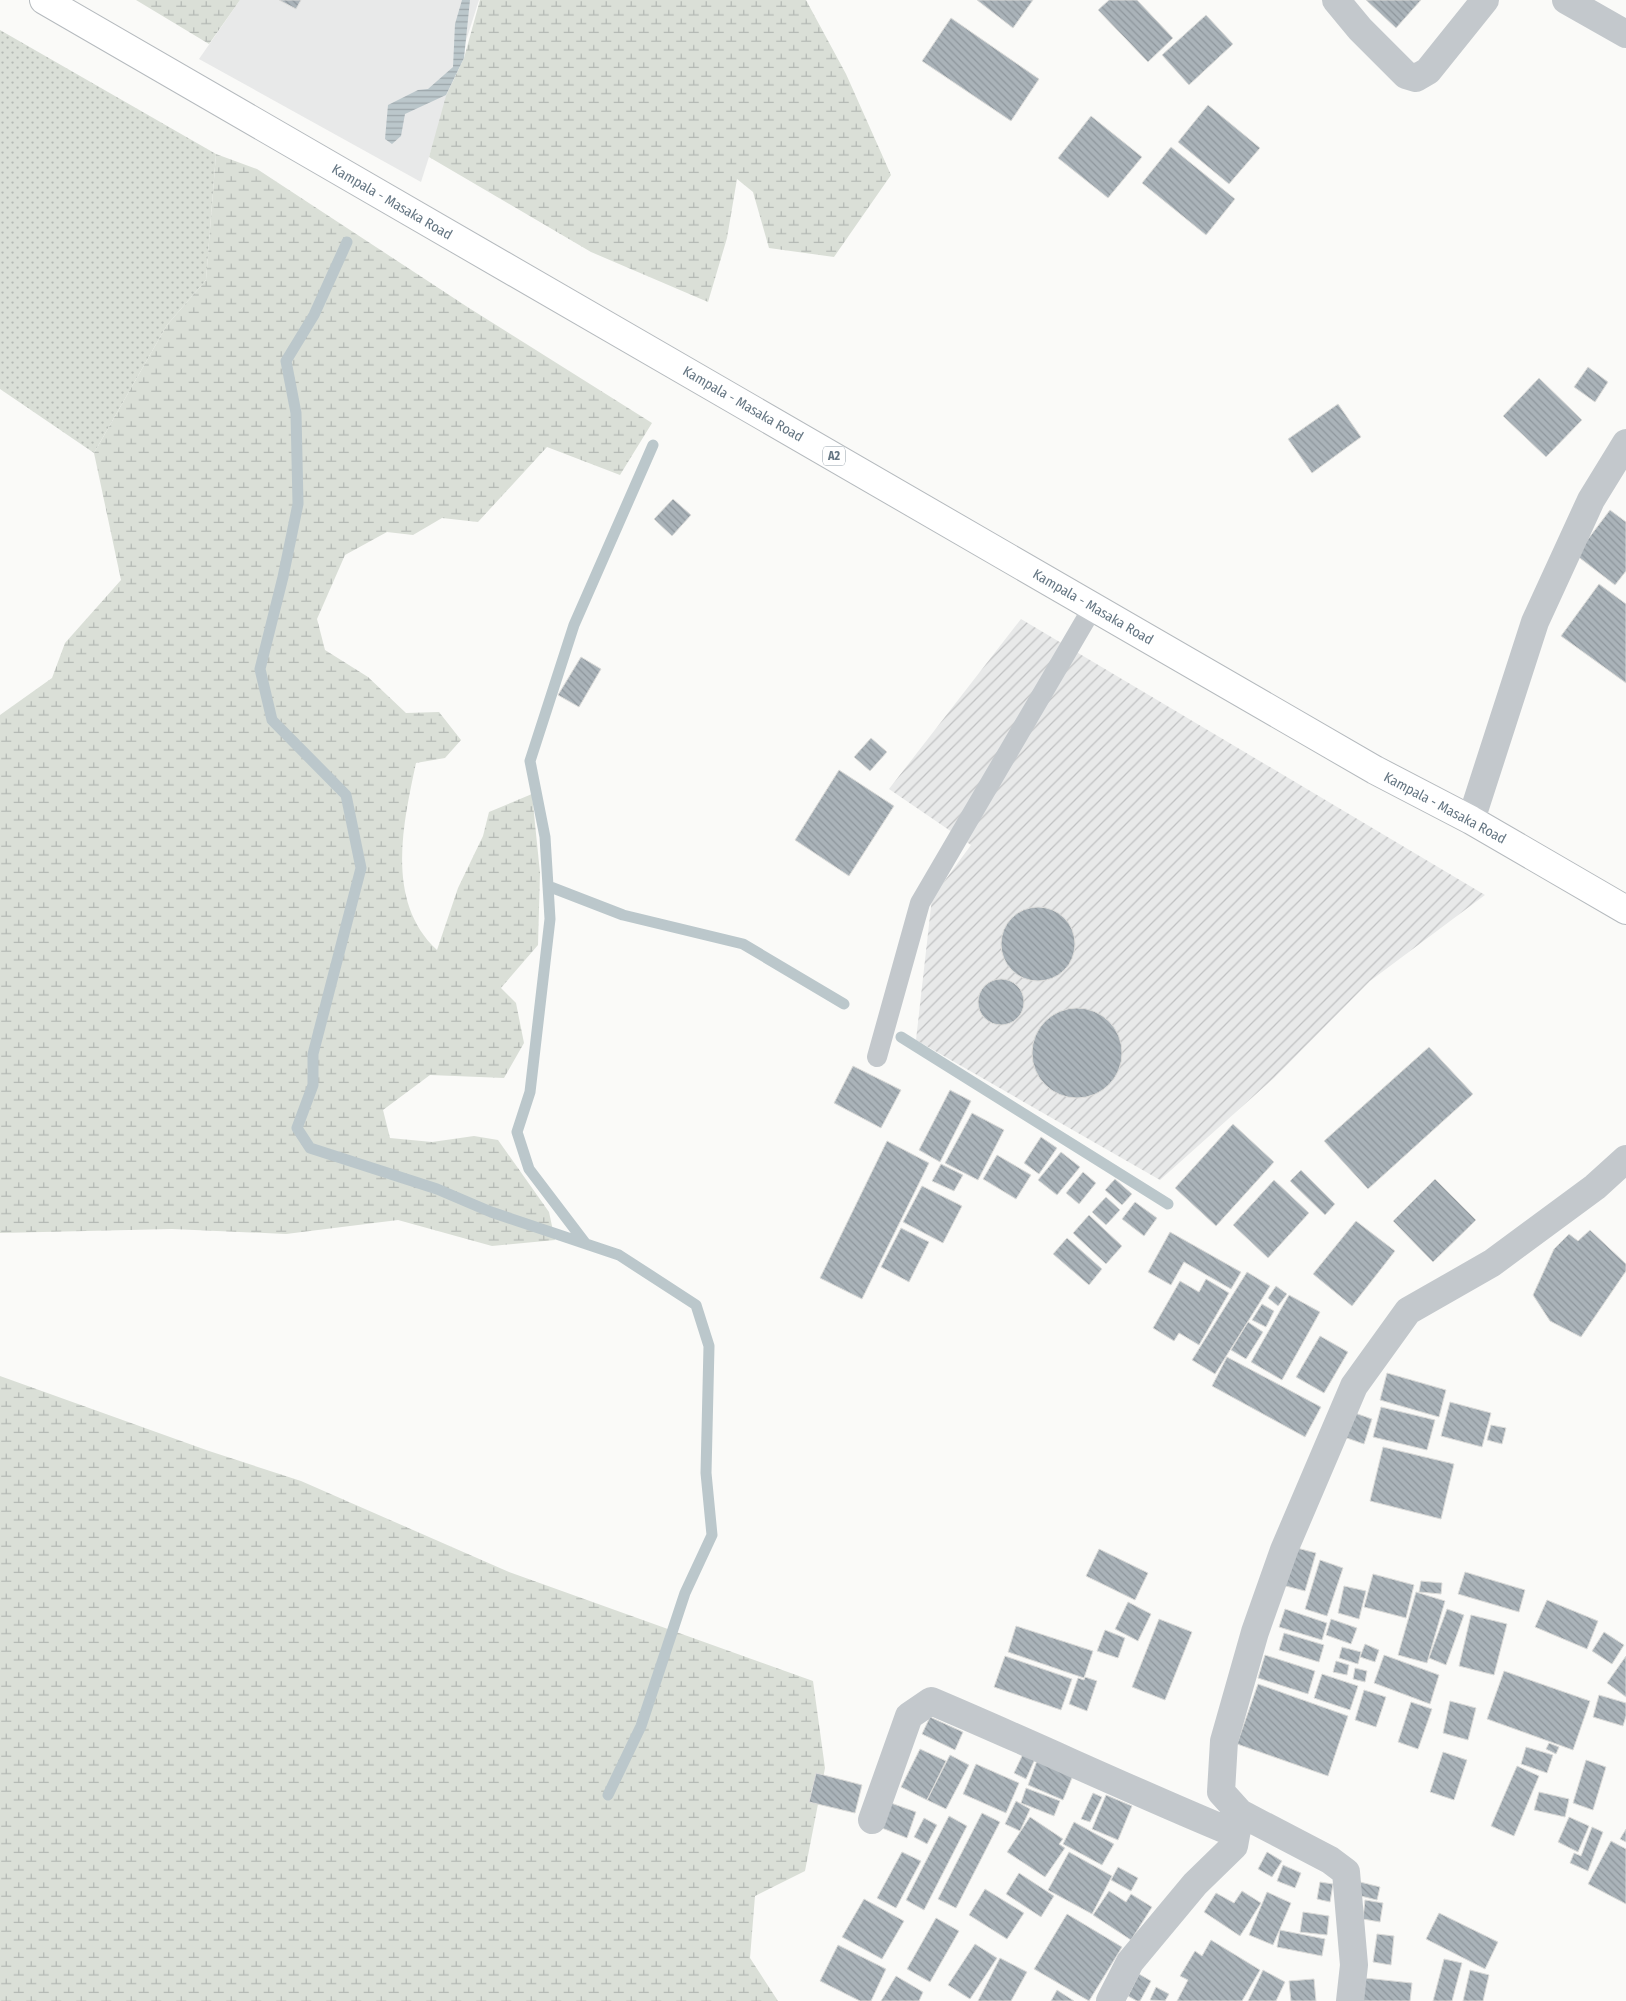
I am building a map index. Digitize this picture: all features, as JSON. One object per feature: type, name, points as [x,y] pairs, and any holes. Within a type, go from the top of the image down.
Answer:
[{"type":"main road","name":"Kampala - Masaka Road","points":[[44,0],[1375,770],[1471,820],[1626,910]]},
{"type":"street","points":[[1336,0],[1360,28],[1406,75],[1416,78],[1428,71],[1484,0]]},
{"type":"street","points":[[1566,0],[1626,34]]},
{"type":"street","points":[[1471,820],[1535,622],[1591,500],[1626,443]]},
{"type":"street","points":[[1110,2001],[1130,1962],[1195,1884],[1234,1846],[1238,1824],[1221,1792],[1224,1741],[1255,1632],[1284,1550],[1354,1386],[1408,1311],[1492,1263],[1595,1187],[1626,1159]]},
{"type":"street","points":[[872,1820],[909,1716],[931,1701],[1161,1803],[1238,1824],[1330,1860],[1346,1872],[1354,1965],[1350,2001]]},
{"type":"lane","points":[[877,1057],[920,903],[1093,607]]},
{"type":"shaded area","points":[[240,0],[479,0],[421,182],[199,59]]},
{"type":"shaded area","points":[[462,0],[470,0],[464,58],[446,95],[405,114],[401,136],[392,144],[385,139],[388,105],[418,90],[428,89],[453,67],[455,24]]},
{"type":"shaded area","points":[[1021,619],[1485,895],[1370,981],[1274,1078],[1160,1180],[916,1040],[932,898],[971,845],[889,789]]},
{"type":"green space","points":[[136,0],[240,0],[209,44]]},
{"type":"green space","points":[[480,0],[806,0],[846,74],[891,175],[834,257],[769,248],[753,192],[737,179],[727,238],[708,302],[591,252],[429,157],[446,96],[464,58]]},
{"type":"green space","points":[[0,30],[216,154],[206,280],[167,325],[94,453],[0,389]]},
{"type":"green space","points":[[216,154],[257,169],[469,308],[652,423],[620,475],[547,447],[478,522],[442,518],[413,535],[387,532],[345,555],[317,619],[325,650],[368,677],[406,713],[439,712],[461,740],[445,758],[416,763],[403,836],[404,886],[410,909],[421,931],[437,950],[458,888],[483,836],[489,812],[532,794],[540,873],[538,945],[501,988],[516,1003],[524,1043],[504,1078],[430,1075],[383,1110],[390,1138],[432,1142],[474,1136],[498,1140],[549,1212],[555,1240],[492,1246],[398,1220],[286,1234],[172,1229],[0,1233],[0,715],[52,678],[65,643],[121,580],[94,453],[167,325],[206,280]]},
{"type":"green space","points":[[0,1376],[209,1451],[301,1481],[509,1572],[813,1681],[825,1768],[805,1871],[755,1896],[750,1958],[778,2001],[0,2001]]},
{"type":"building","points":[[279,0],[301,0],[296,9]]},
{"type":"building","points":[[977,0],[1033,0],[1013,28]]},
{"type":"building","points":[[1109,0],[1137,0],[1173,38],[1148,62],[1098,10]]},
{"type":"building","points":[[1366,0],[1421,0],[1396,28]]},
{"type":"building","points":[[1206,15],[1233,44],[1189,85],[1162,55]]},
{"type":"building","points":[[951,18],[1039,79],[1011,121],[922,61]]},
{"type":"building","points":[[1208,105],[1260,148],[1229,184],[1178,142]]},
{"type":"building","points":[[1091,116],[1142,157],[1108,198],[1058,158]]},
{"type":"building","points":[[1171,147],[1235,199],[1206,235],[1142,183]]},
{"type":"building","points":[[1588,367],[1608,382],[1595,402],[1574,387]]},
{"type":"building","points":[[1539,378],[1582,420],[1546,457],[1503,416]]},
{"type":"building","points":[[1338,404],[1361,437],[1312,473],[1288,439]]},
{"type":"building","points":[[673,499],[691,515],[672,536],[654,519]]},
{"type":"building","points":[[1610,510],[1626,522],[1626,571],[1615,585],[1576,555]]},
{"type":"building","points":[[1599,584],[1626,604],[1626,683],[1561,636]]},
{"type":"building","points":[[581,657],[601,669],[579,707],[558,695]]},
{"type":"building","points":[[871,738],[887,752],[870,771],[854,757]]},
{"type":"building","points":[[839,770],[894,806],[849,876],[795,840]]},
{"type":"building","points":[[1031,907],[1045,907],[1059,913],[1069,923],[1075,937],[1073,958],[1059,975],[1045,981],[1031,981],[1017,975],[1007,965],[1001,951],[1001,937],[1007,923],[1017,913]]},
{"type":"building","points":[[1001,979],[1014,983],[1020,989],[1024,1002],[1020,1015],[1014,1021],[1001,1025],[988,1021],[982,1015],[978,1002],[982,989],[988,983]]},
{"type":"building","points":[[1077,1008],[1094,1011],[1109,1021],[1119,1036],[1122,1053],[1119,1070],[1109,1085],[1094,1095],[1077,1098],[1060,1095],[1045,1085],[1035,1070],[1032,1053],[1035,1036],[1045,1021],[1060,1011]]},
{"type":"building","points":[[1429,1047],[1473,1094],[1368,1189],[1324,1141]]},
{"type":"building","points":[[853,1066],[901,1090],[881,1128],[834,1103]]},
{"type":"building","points":[[950,1090],[971,1101],[940,1162],[919,1150]]},
{"type":"building","points":[[972,1113],[1004,1130],[978,1180],[945,1163]]},
{"type":"building","points":[[1233,1124],[1274,1162],[1216,1226],[1175,1188]]},
{"type":"building","points":[[1041,1137],[1057,1148],[1039,1174],[1024,1163]]},
{"type":"building","points":[[887,1141],[929,1163],[862,1299],[820,1278]]},
{"type":"building","points":[[1061,1152],[1080,1167],[1057,1195],[1038,1180]]},
{"type":"building","points":[[997,1155],[1031,1175],[1016,1199],[983,1179]]},
{"type":"building","points":[[941,1164],[963,1175],[954,1191],[932,1181]]},
{"type":"building","points":[[1301,1170],[1335,1204],[1325,1215],[1290,1181]]},
{"type":"building","points":[[1083,1172],[1096,1183],[1079,1204],[1066,1193]]},
{"type":"building","points":[[1115,1179],[1132,1194],[1122,1205],[1105,1190]]},
{"type":"building","points":[[1435,1179],[1476,1220],[1433,1262],[1393,1221]]},
{"type":"building","points":[[1274,1180],[1309,1213],[1268,1258],[1233,1225]]},
{"type":"building","points":[[922,1186],[962,1206],[943,1243],[903,1222]]},
{"type":"building","points":[[1106,1197],[1120,1210],[1106,1225],[1092,1212]]},
{"type":"building","points":[[1135,1202],[1157,1218],[1144,1236],[1122,1219]]},
{"type":"building","points":[[1089,1215],[1122,1246],[1106,1264],[1073,1233]]},
{"type":"building","points":[[1356,1221],[1395,1251],[1352,1306],[1313,1274]]},
{"type":"building","points":[[901,1228],[929,1242],[909,1282],[881,1267]]},
{"type":"building","points":[[1590,1230],[1626,1264],[1626,1271],[1581,1337],[1550,1321],[1533,1295],[1554,1249],[1569,1234],[1578,1241]]},
{"type":"building","points":[[1170,1232],[1241,1272],[1231,1289],[1184,1262],[1171,1285],[1148,1272]]},
{"type":"building","points":[[1067,1238],[1102,1269],[1089,1285],[1053,1254]]},
{"type":"building","points":[[1247,1272],[1270,1286],[1215,1374],[1192,1360]]},
{"type":"building","points":[[1206,1279],[1229,1293],[1199,1345],[1179,1333],[1174,1341],[1153,1328],[1180,1281],[1199,1292]]},
{"type":"building","points":[[1276,1286],[1287,1294],[1278,1306],[1268,1298]]},
{"type":"building","points":[[1289,1295],[1320,1312],[1282,1380],[1251,1362]]},
{"type":"building","points":[[1262,1304],[1274,1311],[1266,1327],[1252,1320]]},
{"type":"building","points":[[1248,1322],[1263,1332],[1246,1359],[1231,1350]]},
{"type":"building","points":[[1320,1336],[1348,1352],[1324,1393],[1296,1377]]},
{"type":"building","points":[[1227,1357],[1321,1407],[1305,1437],[1212,1386]]},
{"type":"building","points":[[1387,1373],[1446,1390],[1439,1417],[1380,1400]]},
{"type":"building","points":[[1450,1402],[1491,1413],[1482,1447],[1441,1436]]},
{"type":"building","points":[[1381,1407],[1435,1420],[1427,1450],[1373,1437]]},
{"type":"building","points":[[1352,1412],[1372,1419],[1364,1444],[1344,1437]]},
{"type":"building","points":[[1491,1425],[1506,1428],[1502,1444],[1487,1440]]},
{"type":"building","points":[[1383,1447],[1454,1464],[1441,1519],[1370,1501]]},
{"type":"building","points":[[1293,1547],[1316,1553],[1305,1591],[1282,1585]]},
{"type":"building","points":[[1099,1549],[1148,1573],[1135,1600],[1086,1576]]},
{"type":"building","points":[[1320,1560],[1343,1568],[1327,1616],[1305,1609]]},
{"type":"building","points":[[1465,1572],[1525,1590],[1519,1612],[1458,1594]]},
{"type":"building","points":[[1373,1574],[1414,1585],[1406,1618],[1364,1607]]},
{"type":"building","points":[[1421,1581],[1442,1583],[1441,1594],[1419,1592]]},
{"type":"building","points":[[1344,1586],[1366,1591],[1359,1619],[1338,1613]]},
{"type":"building","points":[[1416,1592],[1445,1601],[1427,1663],[1398,1655]]},
{"type":"building","points":[[1547,1600],[1598,1621],[1587,1649],[1535,1627]]},
{"type":"building","points":[[1128,1602],[1151,1614],[1138,1641],[1115,1629]]},
{"type":"building","points":[[1285,1609],[1327,1623],[1322,1640],[1279,1627]]},
{"type":"building","points":[[1447,1609],[1464,1615],[1446,1665],[1429,1658]]},
{"type":"building","points":[[1471,1615],[1507,1624],[1494,1675],[1459,1666]]},
{"type":"building","points":[[1159,1619],[1192,1632],[1165,1700],[1132,1687]]},
{"type":"building","points":[[1331,1619],[1357,1628],[1351,1644],[1326,1635]]},
{"type":"building","points":[[1016,1626],[1093,1651],[1084,1678],[1008,1652]]},
{"type":"building","points":[[1105,1630],[1125,1638],[1118,1658],[1097,1651]]},
{"type":"building","points":[[1604,1632],[1624,1645],[1612,1664],[1592,1651]]},
{"type":"building","points":[[1284,1633],[1324,1645],[1319,1662],[1279,1650]]},
{"type":"building","points":[[1365,1644],[1379,1650],[1375,1662],[1360,1657]]},
{"type":"building","points":[[1342,1647],[1361,1652],[1358,1664],[1339,1658]]},
{"type":"building","points":[[1265,1655],[1315,1671],[1308,1694],[1258,1678]]},
{"type":"building","points":[[1384,1655],[1439,1675],[1430,1704],[1374,1683]]},
{"type":"building","points":[[1005,1656],[1072,1679],[1061,1710],[994,1687]]},
{"type":"building","points":[[1626,1656],[1626,1697],[1607,1683]]},
{"type":"building","points":[[1336,1661],[1349,1665],[1347,1675],[1333,1672]]},
{"type":"building","points":[[1355,1668],[1367,1671],[1365,1682],[1353,1679]]},
{"type":"building","points":[[1504,1671],[1590,1701],[1573,1750],[1487,1719]]},
{"type":"building","points":[[1322,1674],[1358,1686],[1350,1710],[1314,1698]]},
{"type":"building","points":[[1085,1677],[1097,1681],[1087,1711],[1069,1704],[1078,1678],[1084,1680]]},
{"type":"building","points":[[1258,1684],[1348,1716],[1328,1776],[1237,1744]]},
{"type":"building","points":[[1364,1690],[1386,1697],[1376,1727],[1355,1720]]},
{"type":"building","points":[[1599,1695],[1626,1703],[1626,1716],[1623,1726],[1593,1717]]},
{"type":"building","points":[[1450,1701],[1476,1708],[1468,1740],[1443,1733]]},
{"type":"building","points":[[1411,1702],[1432,1709],[1418,1749],[1398,1742]]},
{"type":"building","points":[[930,1717],[963,1732],[955,1750],[922,1734]]},
{"type":"building","points":[[1549,1743],[1559,1747],[1556,1754],[1546,1749]]},
{"type":"building","points":[[1526,1747],[1553,1755],[1547,1773],[1521,1764]]},
{"type":"building","points":[[920,1749],[946,1761],[927,1800],[901,1787]]},
{"type":"building","points":[[1443,1752],[1467,1760],[1454,1800],[1430,1792]]},
{"type":"building","points":[[1023,1754],[1035,1759],[1026,1779],[1014,1773]]},
{"type":"building","points":[[950,1755],[969,1765],[946,1809],[927,1800]]},
{"type":"building","points":[[1038,1758],[1074,1773],[1063,1800],[1028,1785]]},
{"type":"building","points":[[1586,1760],[1606,1767],[1593,1810],[1573,1803]]},
{"type":"building","points":[[976,1764],[1019,1783],[1006,1813],[963,1794]]},
{"type":"building","points":[[1517,1766],[1539,1776],[1514,1836],[1491,1826]]},
{"type":"building","points":[[816,1773],[862,1785],[855,1813],[809,1802]]},
{"type":"building","points":[[1026,1788],[1060,1801],[1054,1816],[1021,1803]]},
{"type":"building","points":[[1539,1792],[1569,1799],[1565,1817],[1534,1810]]},
{"type":"building","points":[[1093,1793],[1102,1797],[1090,1822],[1081,1819]]},
{"type":"building","points":[[1106,1795],[1132,1806],[1118,1840],[1092,1829]]},
{"type":"building","points":[[1016,1801],[1030,1809],[1020,1831],[1005,1824]]},
{"type":"building","points":[[891,1803],[916,1812],[907,1838],[882,1828]]},
{"type":"building","points":[[982,1813],[1000,1822],[956,1908],[938,1899]]},
{"type":"building","points":[[949,1816],[967,1826],[924,1910],[906,1900]]},
{"type":"building","points":[[1030,1817],[1063,1839],[1059,1844],[1065,1848],[1045,1877],[1007,1852]]},
{"type":"building","points":[[1569,1817],[1589,1826],[1578,1852],[1558,1842]]},
{"type":"building","points":[[924,1818],[937,1825],[927,1844],[914,1837]]},
{"type":"building","points":[[1074,1822],[1114,1844],[1102,1865],[1063,1844]]},
{"type":"building","points":[[1592,1827],[1603,1832],[1588,1871],[1570,1863],[1574,1853],[1581,1856]]},
{"type":"building","points":[[1626,1829],[1626,1842],[1620,1839]]},
{"type":"building","points":[[1611,1841],[1626,1849],[1626,1904],[1588,1884]]},
{"type":"building","points":[[902,1852],[921,1861],[896,1908],[877,1898]]},
{"type":"building","points":[[1069,1852],[1112,1876],[1092,1914],[1048,1890]]},
{"type":"building","points":[[1267,1852],[1282,1861],[1272,1877],[1258,1869]]},
{"type":"building","points":[[1283,1865],[1301,1873],[1295,1888],[1277,1881]]},
{"type":"building","points":[[1118,1867],[1138,1878],[1131,1891],[1111,1880]]},
{"type":"building","points":[[1019,1873],[1054,1896],[1041,1917],[1006,1894]]},
{"type":"building","points":[[1320,1882],[1333,1884],[1330,1902],[1317,1899]]},
{"type":"building","points":[[1360,1882],[1380,1887],[1377,1900],[1357,1895]]},
{"type":"building","points":[[985,1889],[1024,1913],[1007,1939],[969,1915]]},
{"type":"building","points":[[1109,1891],[1126,1902],[1131,1894],[1152,1907],[1131,1940],[1093,1915]]},
{"type":"building","points":[[1242,1891],[1261,1903],[1240,1936],[1204,1912],[1216,1893],[1234,1903]]},
{"type":"building","points":[[1267,1892],[1291,1903],[1273,1945],[1249,1935]]},
{"type":"building","points":[[864,1899],[904,1921],[882,1959],[842,1937]]},
{"type":"building","points":[[1365,1900],[1383,1903],[1380,1922],[1363,1919]]},
{"type":"building","points":[[1303,1912],[1329,1916],[1327,1935],[1300,1932]]},
{"type":"building","points":[[1439,1913],[1498,1942],[1485,1969],[1426,1939]]},
{"type":"building","points":[[1067,1914],[1122,1947],[1089,2001],[1034,1969]]},
{"type":"building","points":[[936,1918],[959,1931],[930,1982],[907,1969]]},
{"type":"building","points":[[1280,1930],[1325,1939],[1322,1956],[1277,1947]]},
{"type":"building","points":[[1377,1934],[1394,1936],[1391,1965],[1373,1962]]},
{"type":"building","points":[[1211,1940],[1260,1970],[1242,2001],[1177,2001],[1188,1980],[1180,1976],[1195,1951],[1202,1956]]},
{"type":"building","points":[[975,1944],[997,1958],[970,1999],[948,1985]]},
{"type":"building","points":[[838,1945],[886,1969],[871,2001],[860,2001],[820,1981]]},
{"type":"building","points":[[1000,1958],[1027,1972],[1011,2001],[978,2001]]},
{"type":"building","points":[[1444,1959],[1462,1963],[1452,2001],[1433,2001]]},
{"type":"building","points":[[1263,1970],[1285,1982],[1276,2001],[1248,2001]]},
{"type":"building","points":[[1470,1970],[1489,1975],[1483,2001],[1463,2001]]},
{"type":"building","points":[[1139,1974],[1151,1981],[1140,2001],[1137,2001],[1128,1996]]},
{"type":"building","points":[[896,1976],[923,1992],[919,2001],[881,2001]]},
{"type":"building","points":[[1364,1978],[1412,1983],[1410,2001],[1362,2001]]},
{"type":"building","points":[[1314,1979],[1316,2001],[1291,2001],[1289,1981]]},
{"type":"building","points":[[1156,1987],[1169,1994],[1165,2001],[1150,2000]]},
{"type":"building","points":[[1057,1990],[1074,2001],[1051,2001]]},
{"type":"waterway","points":[[347,242],[314,315],[286,361],[296,413],[298,504],[283,577],[260,669],[272,720],[346,795],[361,868],[313,1054],[313,1085],[297,1128],[310,1148],[437,1189],[491,1212],[619,1255],[696,1305],[709,1346],[706,1473],[712,1535],[685,1593],[641,1726],[608,1795]]},
{"type":"waterway","points":[[586,1244],[529,1169],[517,1132],[530,1092],[550,919],[545,837],[530,761],[574,625],[653,445]]},
{"type":"waterway","points":[[548,886],[623,915],[743,944],[844,1004]]},
{"type":"waterway","points":[[901,1037],[1168,1204]]}]
